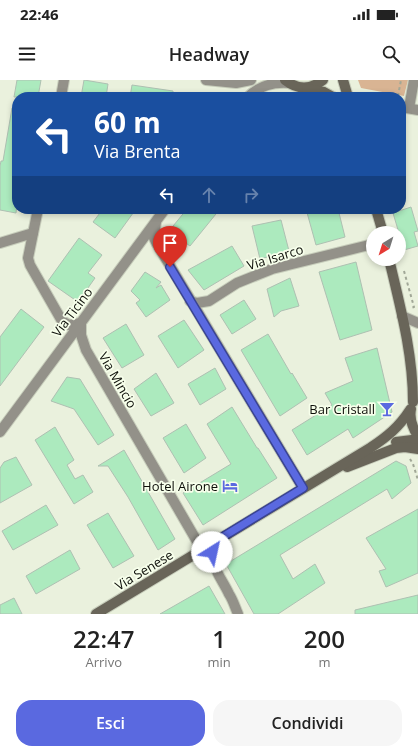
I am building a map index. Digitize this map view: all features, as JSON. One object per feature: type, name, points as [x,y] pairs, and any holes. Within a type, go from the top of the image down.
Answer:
[{"type":"main road","points":[[305,88],[312,87],[323,80]]},
{"type":"main road","points":[[343,80],[347,92]]},
{"type":"main road","points":[[287,82],[324,92]]},
{"type":"main road","points":[[377,214],[380,226]]},
{"type":"main road","points":[[391,266],[408,340],[414,402],[410,420],[413,429],[418,436]]},
{"type":"main road","points":[[408,340],[418,358]]},
{"type":"main road","name":"Via Senese","points":[[96,614],[370,448],[394,431],[402,423],[414,402]]},
{"type":"main road","name":"Via Senese","points":[[370,448],[402,440],[418,441]]},
{"type":"main road","points":[[328,473],[396,448],[405,447],[418,449]]},
{"type":"street","points":[[62,92],[64,80]]},
{"type":"street","points":[[206,80],[236,83],[251,80]]},
{"type":"street","points":[[409,108],[414,80]]},
{"type":"street","points":[[254,92],[268,84],[287,82]]},
{"type":"street","points":[[236,83],[244,92]]},
{"type":"street","points":[[37,214],[28,258],[30,265],[62,321],[69,325],[81,323]]},
{"type":"street","name":"Via Ticino","points":[[0,432],[162,214]]},
{"type":"street","points":[[156,222],[154,238],[157,244],[303,488]]},
{"type":"street","points":[[0,243],[33,233]]},
{"type":"street","name":"Via Isarco","points":[[190,301],[197,303],[209,301],[237,283],[272,269],[366,246]]},
{"type":"street","points":[[402,316],[418,323]]},
{"type":"street","name":"Via Mincio","points":[[81,323],[81,335],[86,350],[202,550]]},
{"type":"street","points":[[216,541],[212,552],[216,572],[229,593],[238,614]]},
{"type":"path","points":[[399,92],[401,80]]},
{"type":"path","points":[[403,266],[414,307]]},
{"type":"path","points":[[409,458],[413,464],[418,480]]},
{"type":"shaded area","points":[[358,80],[408,80],[405,92],[382,92],[361,88]]},
{"type":"building","points":[[17,80],[41,80],[39,92],[15,92]]},
{"type":"building","points":[[84,80],[108,84],[107,92],[82,92]]},
{"type":"building","points":[[132,85],[173,91],[173,92],[131,92]]},
{"type":"building","points":[[12,108],[12,212],[0,210],[0,166],[1,161],[3,161]]},
{"type":"building","points":[[411,207],[418,231],[414,232],[418,246],[406,249],[406,226],[397,226],[393,214],[406,214],[406,209]]},
{"type":"building","points":[[99,214],[132,214],[115,238],[93,222]]},
{"type":"building","points":[[183,214],[216,214],[190,246],[169,231]]},
{"type":"building","points":[[307,214],[339,214],[345,237],[316,245]]},
{"type":"building","points":[[281,220],[289,251],[260,259],[252,226]]},
{"type":"building","points":[[79,238],[102,255],[88,273],[95,278],[78,302],[48,281]]},
{"type":"building","points":[[232,246],[244,266],[204,290],[188,270]]},
{"type":"building","points":[[356,262],[372,330],[340,340],[319,272]]},
{"type":"building","points":[[145,272],[161,282],[156,288],[161,285],[170,300],[146,317],[136,303],[140,300],[131,291]]},
{"type":"building","points":[[290,278],[299,306],[281,311],[274,317],[267,289]]},
{"type":"building","points":[[244,300],[256,319],[232,334],[220,315]]},
{"type":"building","points":[[21,309],[44,327],[0,386],[0,337]]},
{"type":"building","points":[[184,320],[204,350],[178,368],[158,336]]},
{"type":"building","points":[[126,324],[144,355],[122,368],[103,338]]},
{"type":"building","points":[[268,334],[307,398],[280,416],[241,350]]},
{"type":"building","points":[[377,348],[392,412],[353,438],[348,429],[307,455],[292,430],[332,405],[325,393],[353,381],[345,358]]},
{"type":"building","points":[[215,368],[226,389],[200,405],[188,384]]},
{"type":"building","points":[[156,373],[174,403],[151,416],[134,389]]},
{"type":"building","points":[[67,377],[80,379],[114,435],[98,445],[74,409],[51,401]]},
{"type":"building","name":"Hotel Airone","points":[[232,407],[277,478],[203,525],[183,493],[231,464],[207,424]]},
{"type":"building","points":[[186,424],[206,458],[184,473],[163,438]]},
{"type":"building","points":[[55,427],[74,460],[67,465],[75,479],[83,475],[93,492],[74,504],[35,440]]},
{"type":"building","points":[[124,450],[175,539],[158,550],[128,497],[108,466],[98,466]]},
{"type":"building","points":[[16,457],[32,485],[0,503],[0,468],[4,462]]},
{"type":"building","points":[[396,461],[406,466],[411,483],[392,499],[387,489],[280,555],[293,579],[315,564],[325,583],[278,614],[254,614],[226,564]]},
{"type":"building","points":[[46,505],[58,525],[13,550],[2,531]]},
{"type":"building","points":[[418,509],[418,573],[386,587],[379,571],[386,569],[366,538]]},
{"type":"building","points":[[108,513],[134,556],[113,568],[87,525]]},
{"type":"building","points":[[70,550],[80,569],[36,594],[26,576]]},
{"type":"building","points":[[209,586],[225,614],[160,614]]},
{"type":"building","points":[[418,595],[418,614],[355,614],[355,610]]},
{"type":"building","points":[[14,598],[22,614],[0,614],[0,605]]},
{"type":"place","name":"Bar Cristall","points":[[387,409]]},
{"type":"place","name":"Hotel Airone","points":[[230,486]]},
{"type":"route","points":[[170,267],[303,488],[216,541],[212,552]]}]
